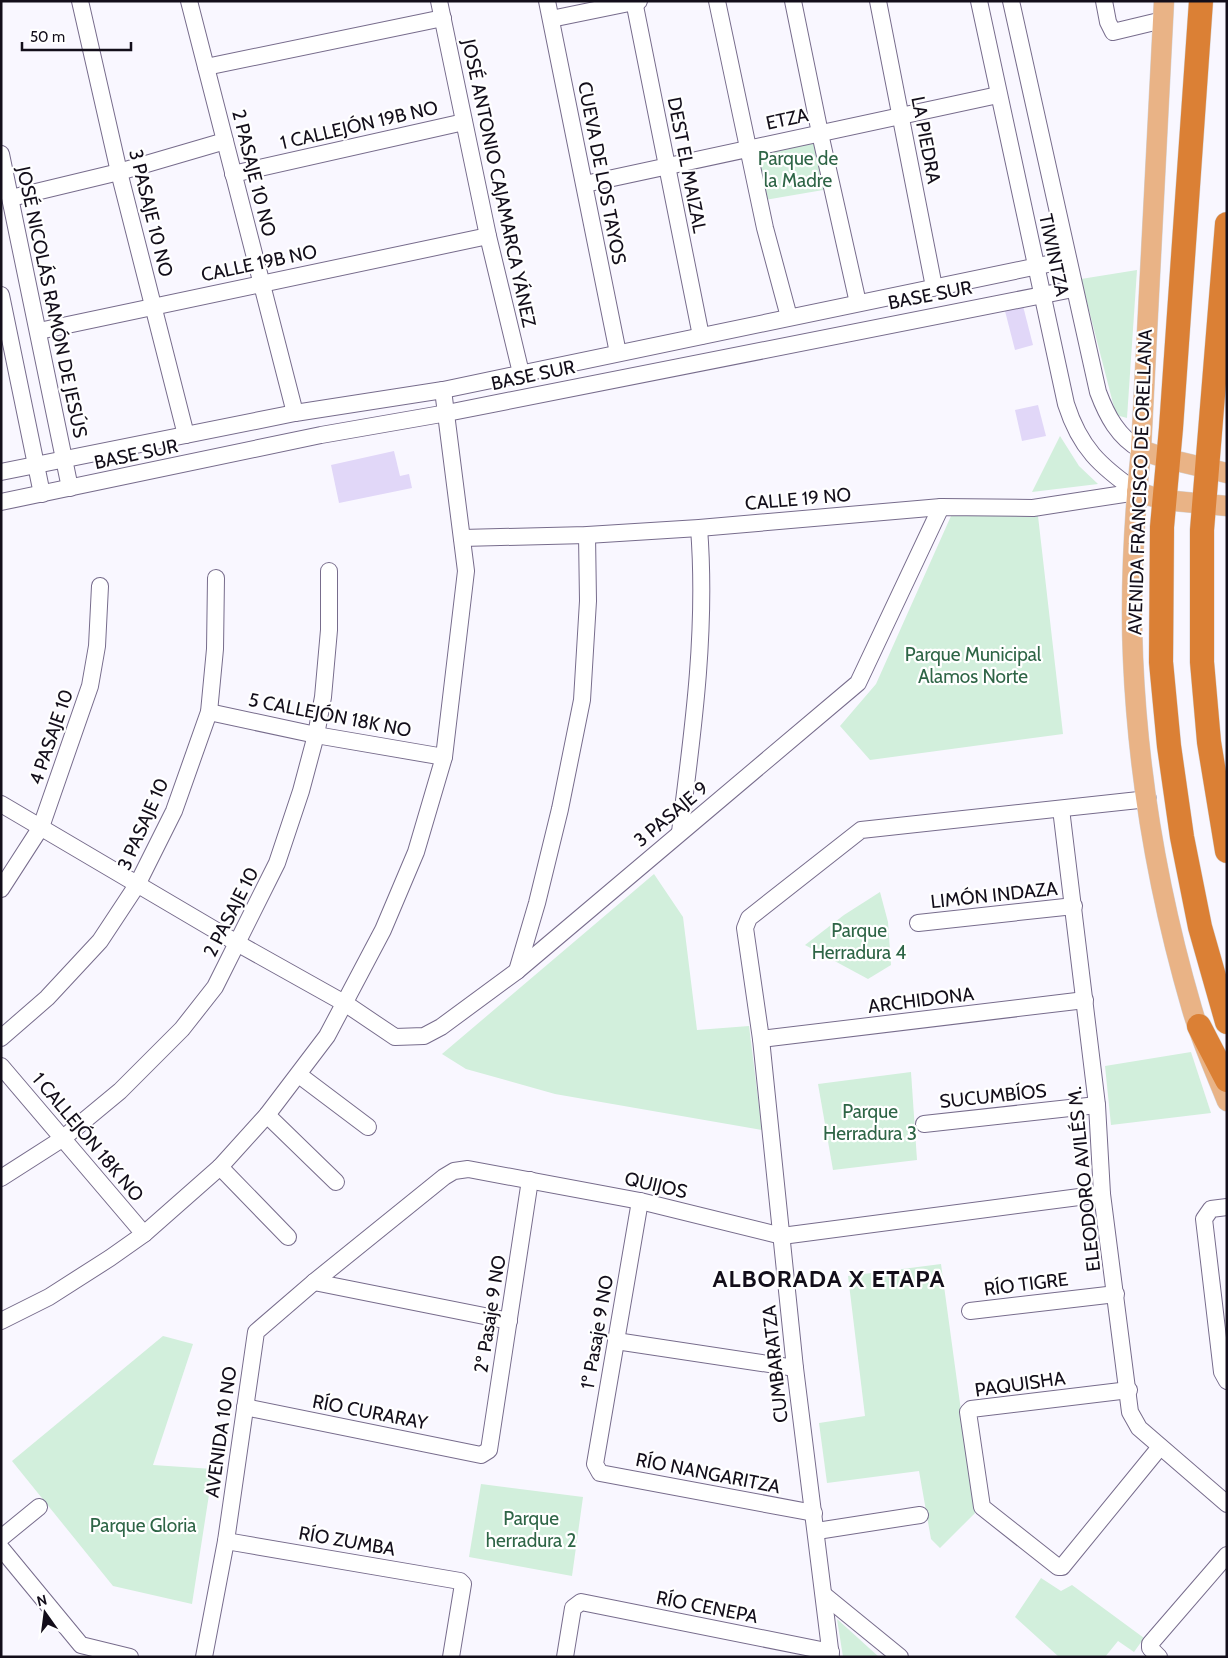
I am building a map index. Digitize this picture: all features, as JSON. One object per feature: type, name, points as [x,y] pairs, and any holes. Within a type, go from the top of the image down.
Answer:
[{"type":"highway","name":"AVENIDA FRANCISCO DE ORELLANA","points":[[1201,1],[1162,527],[1161,662],[1169,746],[1182,837],[1200,927],[1227,1022]]},
{"type":"highway","points":[[1227,224],[1216,505],[1202,530],[1202,662],[1210,742],[1227,851]]},
{"type":"highway","points":[[1199,1026],[1227,1080]]},
{"type":"main road","name":"AVENIDA FRANCISCO DE ORELLANA","points":[[1164,10],[1140,450],[1134,527],[1133,657],[1140,744],[1153,837],[1172,928],[1199,1026],[1227,1101]]},
{"type":"main road","points":[[1140,450],[1217,471]]},
{"type":"main road","points":[[1137,492],[1164,500],[1216,505]]},
{"type":"street","name":"3 PASAJE 10 NO","points":[[80,1],[119,172],[186,435]]},
{"type":"street","name":"2 PASAJE 10 NO","points":[[189,1],[295,413]]},
{"type":"street","name":"JOSÉ ANTONIO CAJAMARCA YÁNEZ","points":[[439,1],[488,236],[522,373]]},
{"type":"street","name":"CUEVA DE LOS TAYOS","points":[[547,1],[618,353]]},
{"type":"street","points":[[717,1],[765,228],[789,317]]},
{"type":"street","points":[[793,1],[858,303]]},
{"type":"street","name":"LA PIEDRA","points":[[878,1],[934,287]]},
{"type":"street","name":"TIWINTZA","points":[[979,1],[1041,294],[1072,422],[1098,463],[1137,492]]},
{"type":"street","name":"TIWINTZA","points":[[1011,1],[1073,289],[1103,407],[1118,431],[1140,450]]},
{"type":"street","points":[[1104,1],[1108,22],[1113,32],[1164,10]]},
{"type":"street","points":[[551,19],[636,2]]},
{"type":"street","name":"DEST EL MAIZAL","points":[[636,2],[701,336]]},
{"type":"street","points":[[206,67],[442,18]]},
{"type":"street","name":"ETZA","points":[[585,184],[998,95]]},
{"type":"street","name":"1 CALLEJÓN 19B NO","points":[[234,174],[464,122]]},
{"type":"street","points":[[12,198],[119,172],[225,141]]},
{"type":"street","name":"JOSÉ NICOLÁS RAMÓN DE JESÚS","points":[[1,154],[12,198],[70,488]]},
{"type":"street","name":"CALLE 19B NO","points":[[39,331],[488,236]]},
{"type":"street","name":"BASE SUR","points":[[1,472],[295,413],[443,390],[1067,260]]},
{"type":"street","name":"BASE SUR","points":[[1,502],[321,435],[447,413],[1073,289]]},
{"type":"street","points":[[1,295],[5,335],[42,494]]},
{"type":"street","points":[[1,1321],[56,1292],[144,1234],[220,1167],[267,1115],[299,1075],[346,1004],[383,930],[416,852],[444,757],[466,571],[443,390]]},
{"type":"street","name":"CALLE 19 NO","points":[[462,538],[587,535],[699,528],[941,507],[1033,508],[1137,492]]},
{"type":"street","name":"3 PASAJE 9","points":[[1,804],[137,885],[346,1004],[395,1037],[424,1036],[441,1026],[517,971],[858,683],[941,507]]},
{"type":"street","points":[[680,832],[696,700],[702,608],[699,528]]},
{"type":"street","points":[[517,971],[537,903],[560,809],[582,700],[588,601],[587,535]]},
{"type":"street","name":"2 PASAJE 10","points":[[1,1178],[62,1139],[120,1091],[182,1029],[215,987],[277,863],[301,791],[316,735],[323,697],[329,630],[329,571]]},
{"type":"street","name":"3 PASAJE 10","points":[[1,1038],[47,998],[100,941],[137,885],[174,811],[209,712],[215,649],[216,578]]},
{"type":"street","name":"4 PASAJE 10","points":[[1,889],[41,827],[90,686],[97,646],[100,586]]},
{"type":"street","name":"5 CALLEJÓN 18K NO","points":[[209,712],[316,735],[444,757]]},
{"type":"street","points":[[1062,809],[1148,799]]},
{"type":"street","name":"ELEODORO AVILÉS M.","points":[[1062,809],[1097,1105],[1102,1194],[1129,1390],[1130,1412],[1140,1428],[1160,1447],[1227,1504]]},
{"type":"street","name":"CUMBARATZA","points":[[831,1654],[795,1368],[762,1039],[745,928],[749,918],[861,830],[1062,809]]},
{"type":"street","name":"LIMÓN INDAZA","points":[[918,923],[1074,906]]},
{"type":"street","name":"ARCHIDONA","points":[[762,1039],[1085,1000]]},
{"type":"street","name":"1 CALLEJÓN 18K NO","points":[[1,1066],[144,1234]]},
{"type":"street","points":[[299,1075],[368,1126]]},
{"type":"street","name":"SUCUMBÍOS","points":[[924,1124],[1097,1105]]},
{"type":"street","points":[[267,1115],[336,1182]]},
{"type":"street","points":[[220,1167],[288,1237]]},
{"type":"street","name":"QUIJOS","points":[[256,1332],[314,1282],[444,1177],[454,1172],[468,1169],[640,1201],[782,1236],[1102,1194]]},
{"type":"street","name":"2º Pasaje 9 NO","points":[[486,1453],[489,1450],[530,1180]]},
{"type":"street","name":"1º Pasaje 9 NO","points":[[596,1469],[640,1201]]},
{"type":"street","points":[[1227,1207],[1211,1209],[1204,1219],[1222,1372],[1227,1381]]},
{"type":"street","points":[[314,1282],[509,1321]]},
{"type":"street","name":"RÍO TIGRE","points":[[970,1311],[1116,1294]]},
{"type":"street","name":"AVENIDA 10 NO","points":[[204,1657],[226,1541],[256,1332]]},
{"type":"street","points":[[616,1341],[795,1368]]},
{"type":"street","name":"PAQUISHA","points":[[1129,1390],[971,1409],[968,1412],[982,1507],[1058,1566],[1062,1567],[1160,1447]]},
{"type":"street","name":"RÍO CURARAY","points":[[245,1407],[481,1455],[486,1453]]},
{"type":"street","name":"RÍO NANGARITZA","points":[[596,1469],[600,1473],[814,1513]]},
{"type":"street","points":[[1,1538],[39,1507]]},
{"type":"street","points":[[817,1531],[920,1516]]},
{"type":"street","name":"RÍO ZUMBA","points":[[226,1541],[460,1581],[463,1584],[451,1657]]},
{"type":"street","points":[[1,1548],[81,1645],[130,1657]]},
{"type":"street","points":[[1159,1657],[1150,1648],[1150,1644],[1227,1555]]},
{"type":"street","points":[[824,1595],[900,1657]]},
{"type":"street","name":"RÍO CENEPA","points":[[565,1657],[576,1605],[581,1602],[831,1654]]},
{"type":"green space","name":"Parque de la Madre","points":[[821,138],[829,189],[759,201],[752,153]]},
{"type":"green space","points":[[1137,270],[1127,418],[1116,415],[1081,279]]},
{"type":"green space","points":[[1060,436],[1079,466],[1098,484],[1032,492]]},
{"type":"green space","name":"Parque Municipal Alamos Norte","points":[[951,516],[1038,516],[1063,734],[870,760],[840,726],[876,684]]},
{"type":"green space","points":[[654,874],[683,917],[697,1030],[749,1026],[762,1130],[555,1094],[466,1069],[442,1054]]},
{"type":"green space","name":"Parque Herradura 4","points":[[880,892],[888,922],[891,965],[868,979],[805,945],[844,915]]},
{"type":"green space","points":[[1191,1052],[1211,1113],[1111,1125],[1105,1066]]},
{"type":"green space","name":"Parque Herradura 3","points":[[911,1072],[917,1160],[833,1170],[818,1084]]},
{"type":"green space","points":[[941,1264],[975,1513],[940,1548],[931,1539],[919,1471],[827,1483],[819,1423],[865,1416],[848,1276]]},
{"type":"green space","name":"Parque Gloria","points":[[163,1336],[193,1344],[153,1465],[213,1469],[192,1604],[113,1586],[12,1461]]},
{"type":"green space","name":"Parque herradura 2","points":[[481,1484],[583,1497],[572,1576],[469,1557]]},
{"type":"green space","points":[[1041,1578],[1061,1591],[1072,1585],[1144,1638],[1134,1652],[1118,1641],[1105,1657],[1059,1657],[1015,1617]]},
{"type":"green space","points":[[837,1619],[879,1657],[843,1657]]},
{"type":"building","points":[[1023,306],[1033,345],[1015,350],[1005,311]]},
{"type":"building","points":[[1038,405],[1046,436],[1022,441],[1015,410]]},
{"type":"building","points":[[394,451],[400,476],[409,474],[412,488],[339,503],[331,465]]},
{"type":"district","name":"ALBORADA X ETAPA","points":[[829,1278]]}]
